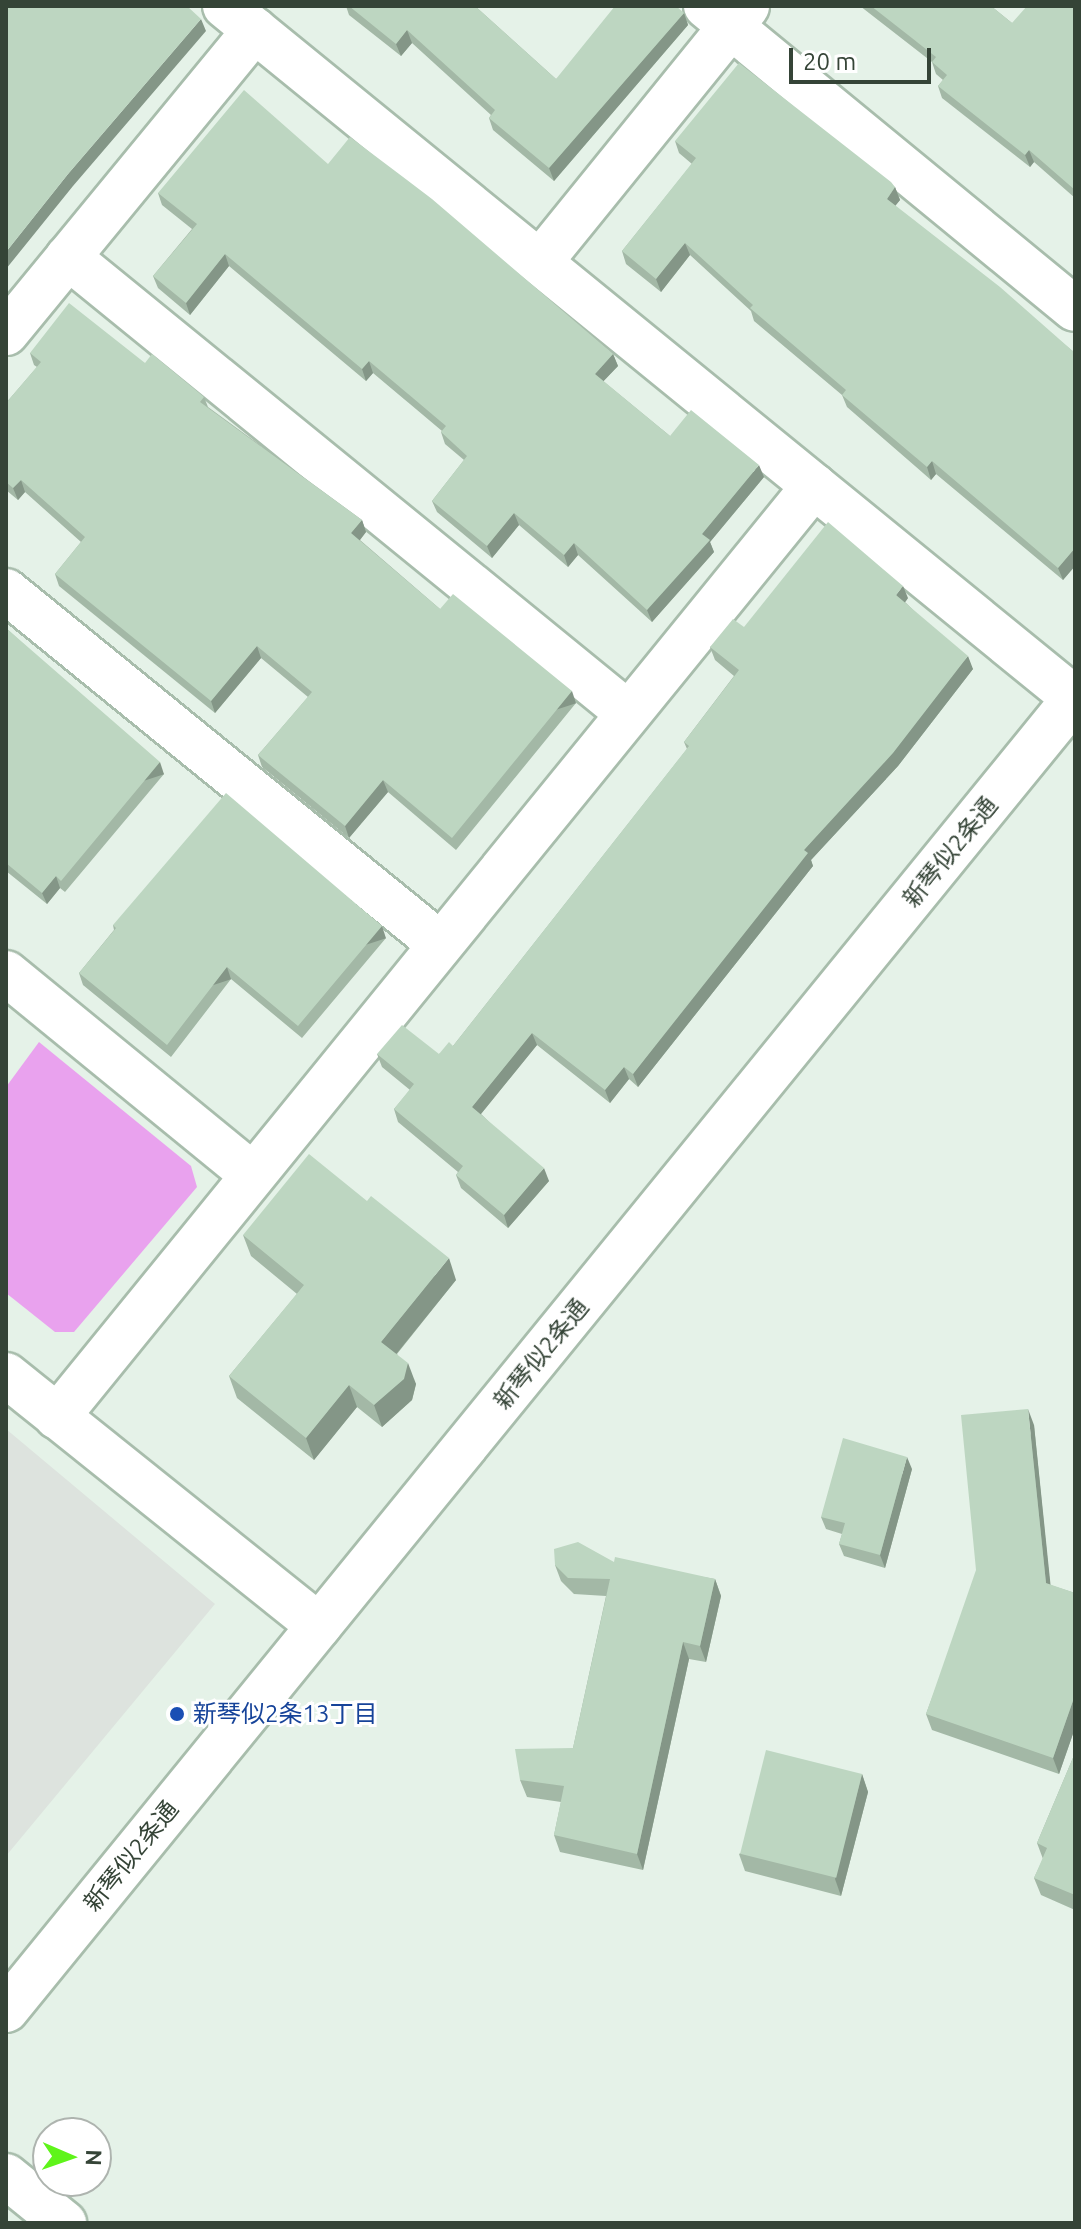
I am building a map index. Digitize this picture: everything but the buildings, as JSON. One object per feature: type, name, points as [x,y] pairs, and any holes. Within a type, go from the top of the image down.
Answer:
[{"type":"street","points":[[540,262],[728,13],[1075,309]]},
{"type":"street","points":[[6,333],[68,257],[240,18],[1075,698]]},
{"type":"street","points":[[68,257],[628,713]]},
{"type":"street","points":[[57,1417],[814,486]]},
{"type":"street","points":[[6,591],[440,944]]},
{"type":"street","name":"新琴似2条通","points":[[6,2010],[1075,698]]},
{"type":"street","points":[[6,973],[252,1174]]},
{"type":"street","points":[[6,1375],[319,1626]]},
{"type":"street","points":[[6,2176],[64,2223]]},
{"type":"shaded area","points":[[39,1042],[191,1166],[197,1187],[74,1332],[55,1332],[6,1293],[6,1087]]},
{"type":"shaded area","points":[[6,1429],[215,1604],[6,1856]]},
{"type":"place","name":"新琴似2条13丁目","points":[[177,1714]]}]
